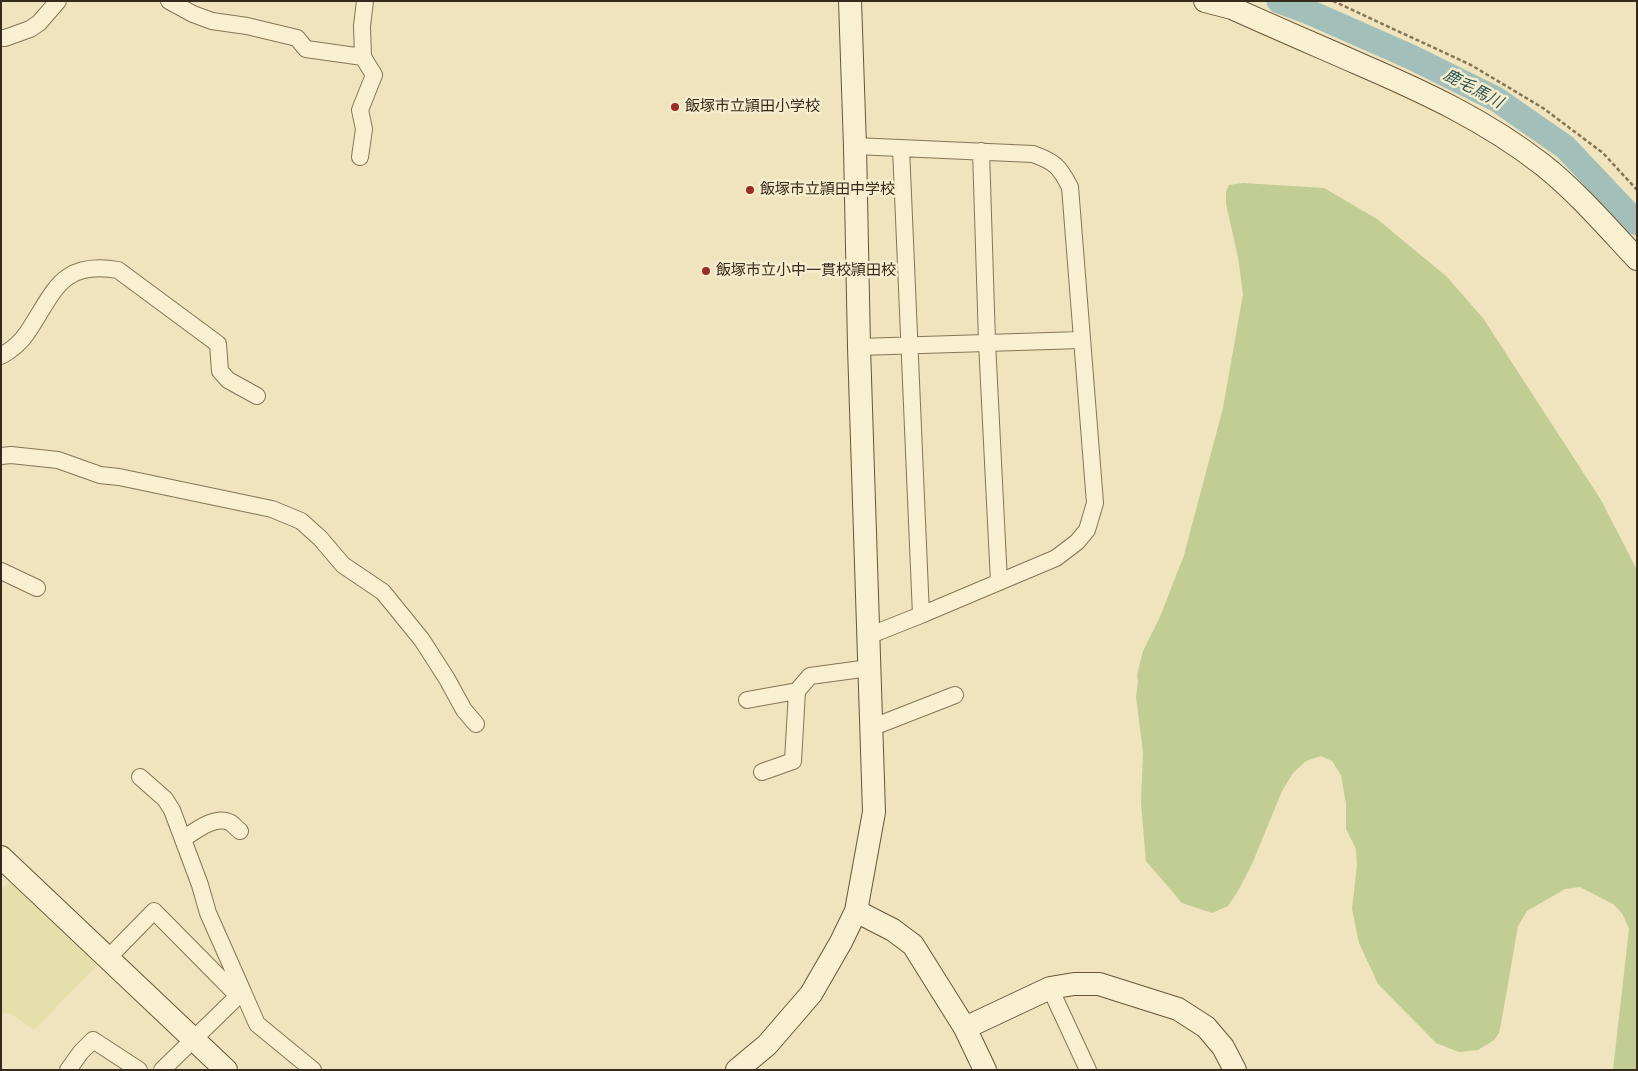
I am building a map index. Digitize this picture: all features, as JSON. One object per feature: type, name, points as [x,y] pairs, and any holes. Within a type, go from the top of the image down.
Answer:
[{"type":"street","points":[[1,38],[30,29],[58,1]]},
{"type":"street","points":[[169,1],[193,14],[212,21],[247,26],[297,38],[306,48],[364,57]]},
{"type":"street","points":[[360,158],[364,129],[360,110],[374,75],[364,57],[362,26],[365,1]]},
{"type":"street","points":[[738,1070],[767,1044],[811,994],[841,942],[856,912],[874,812],[873,727],[869,668],[850,1]]},
{"type":"street","points":[[1205,1],[1241,12],[1423,91],[1493,130],[1543,166],[1586,205],[1637,259]]},
{"type":"street","points":[[855,146],[1033,154],[1049,160],[1060,170],[1070,187],[1095,503],[1087,530],[1077,542],[1056,558],[868,636]]},
{"type":"street","points":[[901,148],[921,615]]},
{"type":"street","points":[[981,151],[987,342],[999,582]]},
{"type":"street","points":[[1,356],[8,352],[26,334],[46,301],[62,281],[80,270],[100,267],[118,270],[218,344],[220,371],[228,380],[257,396]]},
{"type":"street","points":[[859,347],[1081,340]]},
{"type":"street","points":[[1,456],[11,455],[58,460],[100,475],[119,477],[272,509],[300,521],[320,538],[343,565],[383,592],[422,640],[448,679],[464,710],[476,724]]},
{"type":"street","points":[[1,571],[37,588]]},
{"type":"street","points":[[762,772],[793,761],[797,691],[810,676],[869,668]]},
{"type":"street","points":[[747,700],[797,691]]},
{"type":"street","points":[[873,727],[955,695]]},
{"type":"street","points":[[140,777],[165,799],[172,810],[200,885],[208,913],[241,994],[257,1024],[313,1070]]},
{"type":"street","points":[[183,840],[202,826],[220,821],[230,822],[240,831]]},
{"type":"street","points":[[1,857],[226,1070]]},
{"type":"street","points":[[108,958],[154,911],[241,994]]},
{"type":"street","points":[[856,912],[893,930],[913,944],[965,1028],[985,1070]]},
{"type":"street","points":[[965,1028],[1050,988],[1074,984],[1099,984],[1178,1009],[1206,1027],[1223,1047],[1235,1070]]},
{"type":"street","points":[[1050,988],[1088,1070]]},
{"type":"street","points":[[162,1070],[193,1038],[241,994]]},
{"type":"street","points":[[68,1070],[80,1052],[93,1040],[138,1070]]},
{"type":"path","points":[[1333,1],[1471,65],[1543,108],[1603,153],[1637,190]]},
{"type":"shaded area","points":[[11,880],[100,962],[34,1030],[10,1013],[1,1014],[1,890]]},
{"type":"green space","points":[[1243,183],[1324,188],[1377,219],[1446,276],[1483,318],[1601,500],[1637,570],[1637,1070],[1613,1070],[1629,929],[1622,913],[1613,904],[1580,887],[1565,889],[1527,911],[1518,926],[1501,1024],[1499,1033],[1494,1040],[1478,1050],[1459,1052],[1436,1043],[1378,984],[1359,943],[1352,909],[1357,865],[1356,849],[1346,829],[1346,804],[1341,775],[1332,761],[1321,756],[1306,761],[1293,773],[1282,791],[1252,864],[1228,906],[1212,913],[1182,903],[1146,861],[1141,803],[1143,752],[1136,697],[1137,675],[1143,651],[1160,617],[1184,555],[1223,408],[1243,294],[1238,257],[1226,204],[1226,191],[1229,185]]},
{"type":"waterway","name":"鹿毛馬川","points":[[1279,1],[1309,12],[1411,57],[1496,99],[1565,147],[1637,223]]},
{"type":"place","name":"飯塚市立頴田小学校","points":[[675,107]]},
{"type":"place","name":"飯塚市立頴田中学校","points":[[750,190]]},
{"type":"place","name":"飯塚市立小中一貫校頴田校","points":[[706,271]]}]
